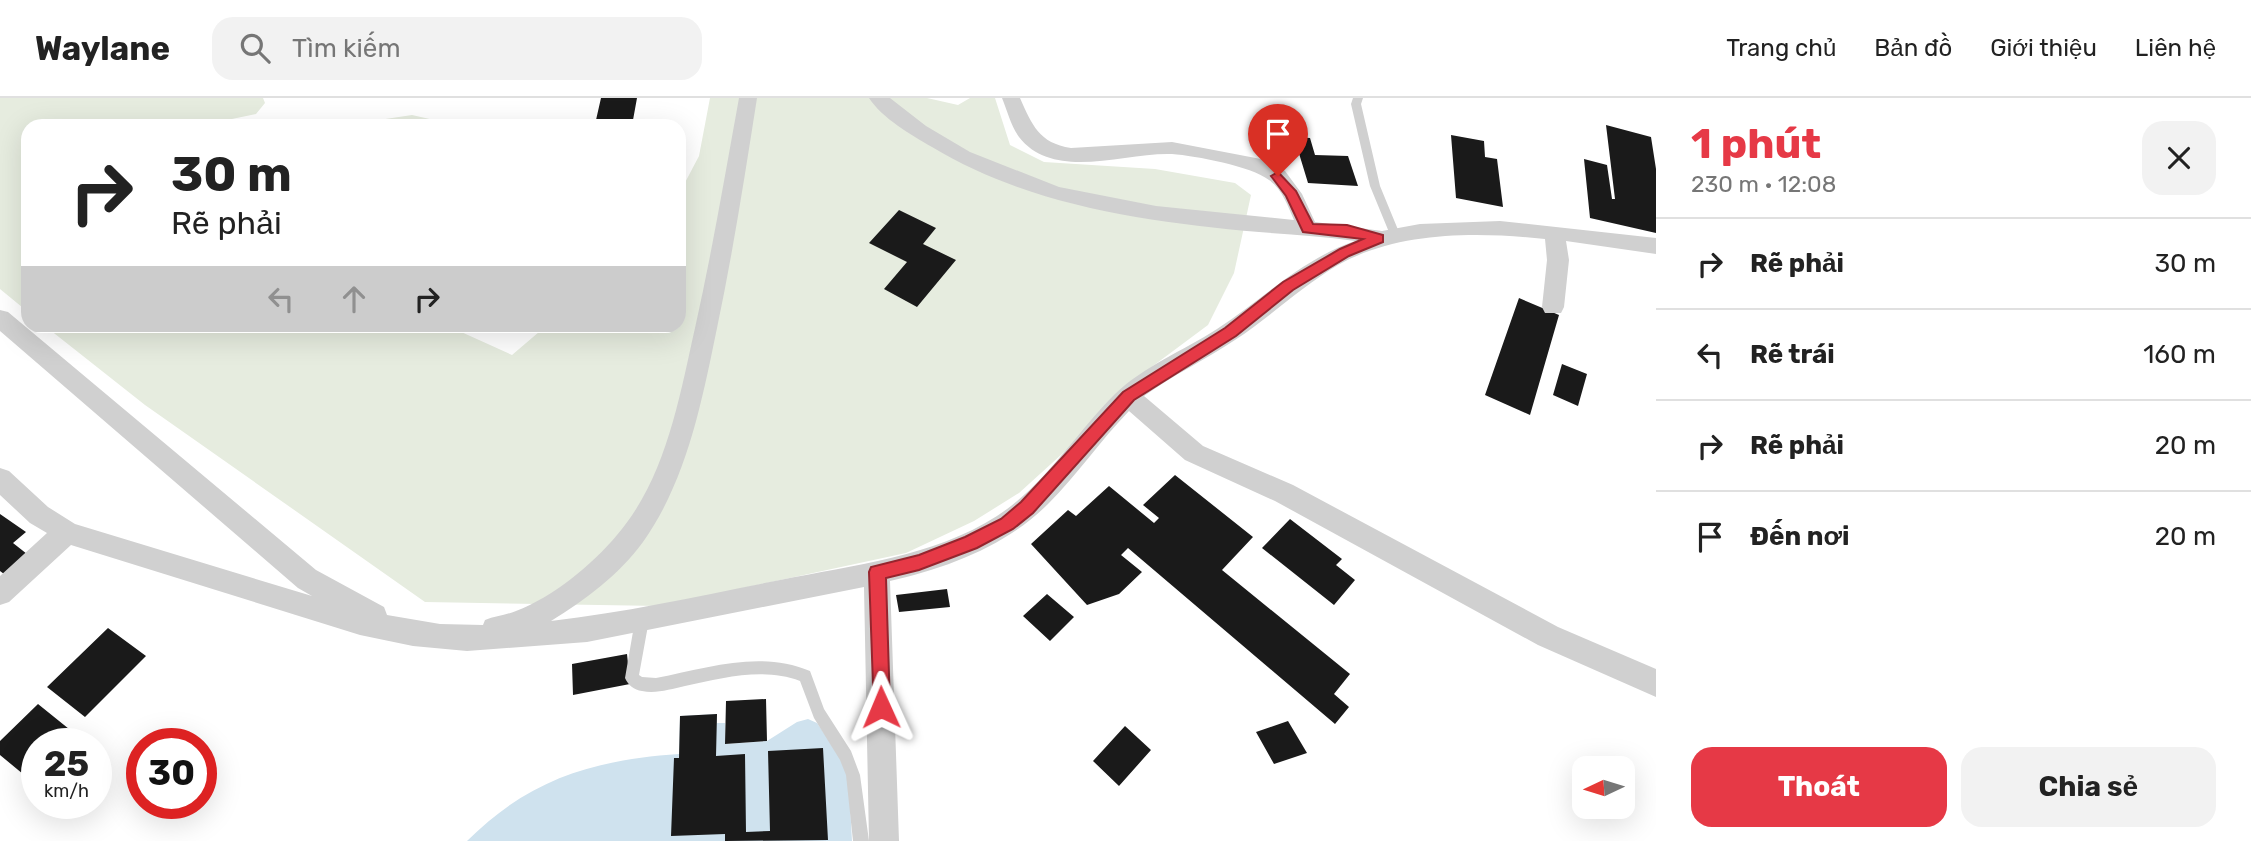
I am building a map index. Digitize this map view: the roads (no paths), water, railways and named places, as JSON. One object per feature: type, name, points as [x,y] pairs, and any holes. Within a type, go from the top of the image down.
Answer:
[{"type":"street","points":[[0,318],[307,579],[373,616],[443,634],[512,627],[544,611],[608,565],[641,524],[670,470],[690,406],[716,283],[748,98]]},
{"type":"street","points":[[878,98],[895,114],[961,157],[1039,189],[1116,209],[1308,229],[1347,230],[1388,238]]},
{"type":"street","points":[[1011,98],[1027,134],[1053,152],[1071,155],[1172,148],[1259,165],[1278,176],[1292,194],[1308,229]]},
{"type":"street","points":[[0,479],[39,515],[67,532],[363,623],[463,638],[536,636],[642,620],[877,572],[919,562],[971,543],[1007,524],[1027,508],[1128,396],[1231,332],[1288,286],[1345,252],[1388,238],[1487,228],[1555,233],[1656,246]]},
{"type":"street","points":[[1553,307],[1558,260],[1555,233]]},
{"type":"street","points":[[1128,396],[1194,453],[1284,494],[1548,636],[1656,683]]},
{"type":"street","points":[[0,593],[67,532]]},
{"type":"street","points":[[877,572],[884,841]]},
{"type":"lane","points":[[1358,98],[1356,104],[1388,238]]},
{"type":"lane","points":[[642,620],[632,678],[640,684],[656,685],[750,668],[782,667],[805,676],[819,713],[846,757],[853,775],[861,841]]},
{"type":"water","points":[[717,714],[717,723],[725,723],[726,744],[767,741],[797,722],[808,719],[817,723],[848,768],[852,841],[467,841],[514,802],[564,776],[618,761],[679,754],[680,716]]}]
